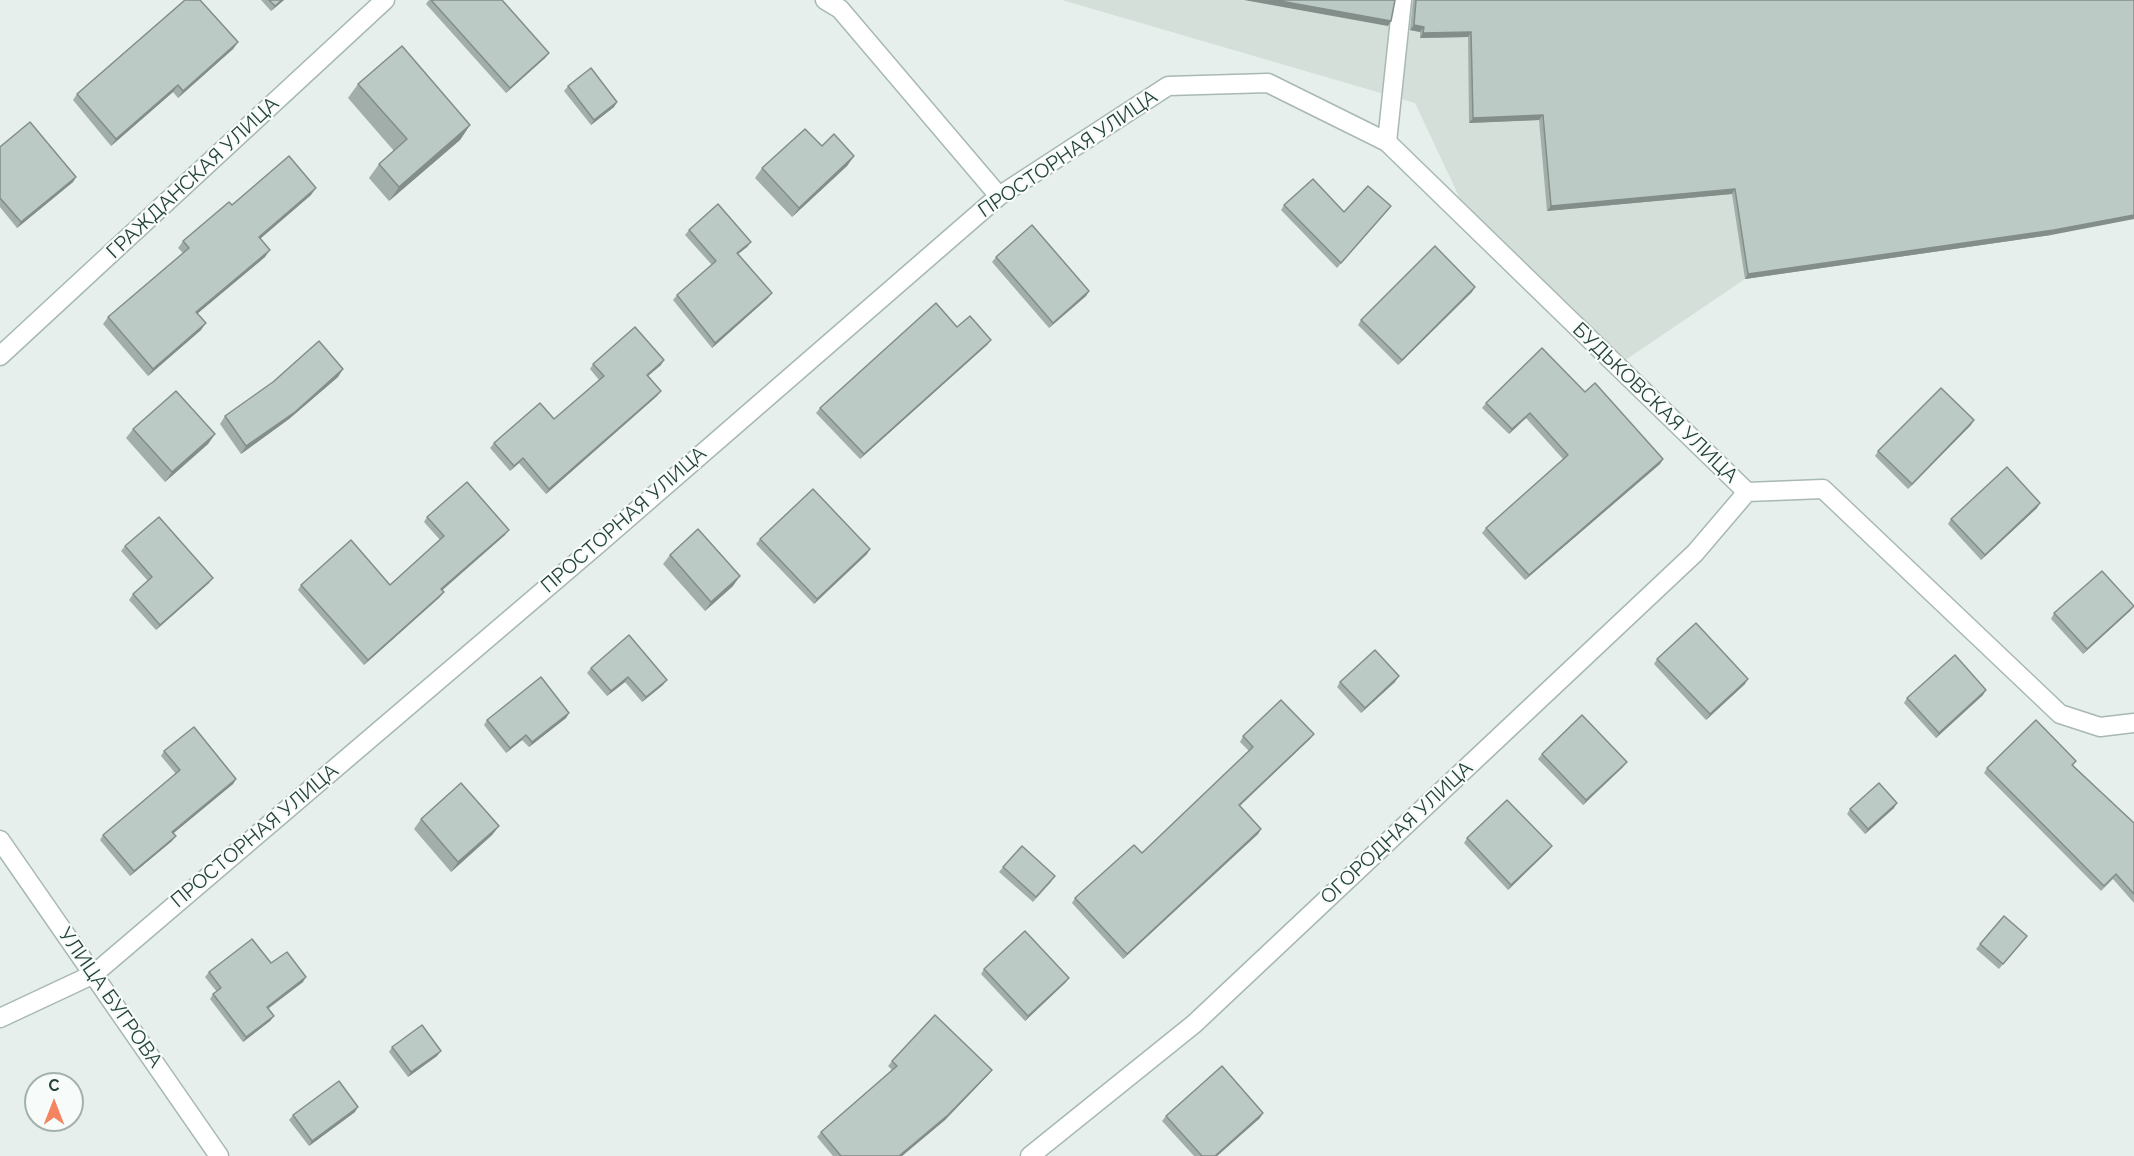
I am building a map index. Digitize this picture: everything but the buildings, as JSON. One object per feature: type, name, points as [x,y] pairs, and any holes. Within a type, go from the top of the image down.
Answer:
[{"type":"street","name":"ГРАЖДАНСКАЯ УЛИЦА","points":[[0,356],[385,0]]},
{"type":"street","points":[[1387,142],[1402,0]]},
{"type":"street","points":[[836,3],[999,196]]},
{"type":"street","name":"БУДЬКОВСКАЯ УЛИЦА","points":[[1168,86],[1268,83],[1387,142],[1747,492],[1823,489],[2060,714],[2100,727],[2134,723]]},
{"type":"street","name":"ПРОСТОРНАЯ УЛИЦА","points":[[0,1018],[94,974],[606,537],[999,196],[1168,86]]},
{"type":"street","name":"ОГОРОДНАЯ УЛИЦА","points":[[1030,1156],[1194,1024],[1695,553],[1747,492]]},
{"type":"street","name":"УЛИЦА БУГРОВА","points":[[0,840],[219,1156]]},
{"type":"shaded area","points":[[1062,0],[2134,0],[2134,219],[2051,235],[1745,279],[1624,361],[1462,203],[1415,103]]}]
